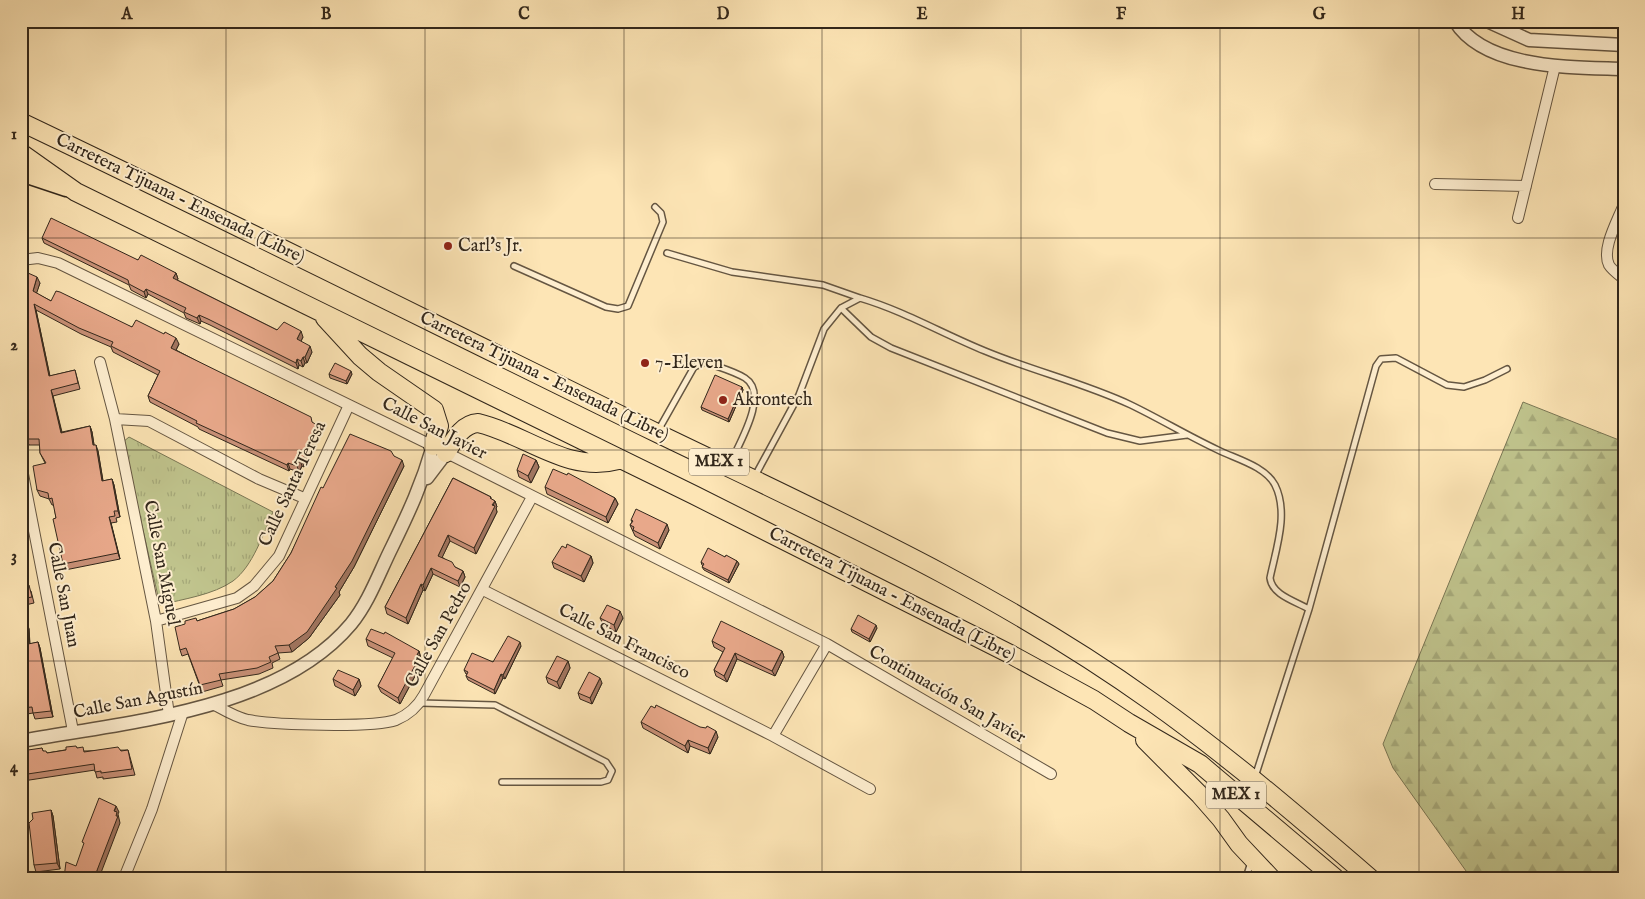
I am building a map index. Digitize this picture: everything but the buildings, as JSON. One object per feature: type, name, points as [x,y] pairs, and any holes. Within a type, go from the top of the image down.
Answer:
[{"type":"highway","name":"Carretera Tijuana - Ensenada (Libre)","points":[[21,122],[754,479],[948,576],[1008,609],[1151,701],[1254,780],[1370,878]]},
{"type":"highway","name":"Carretera Tijuana - Ensenada (Libre)","points":[[21,153],[76,192],[618,460],[694,495],[1010,654],[1094,700],[1129,724],[1200,764],[1324,872],[1335,878]]},
{"type":"highway","points":[[318,311],[372,367],[434,410],[439,426],[440,449]]},
{"type":"highway","points":[[440,449],[473,423],[478,423],[550,452],[589,464],[604,464],[618,460]]},
{"type":"highway","points":[[1129,724],[1200,795],[1252,859],[1271,878]]},
{"type":"main road","points":[[21,173],[76,192]]},
{"type":"street","points":[[1455,21],[1468,37],[1479,44],[1523,60],[1555,66],[1624,69]]},
{"type":"street","points":[[1488,21],[1529,40],[1624,45]]},
{"type":"street","points":[[1518,218],[1555,66]]},
{"type":"street","points":[[1435,184],[1526,186]]},
{"type":"street","points":[[1624,204],[1608,248],[1610,266],[1624,279]]},
{"type":"street","name":"Calle San Javier","points":[[21,260],[38,258],[58,263],[440,449],[827,644]]},
{"type":"street","name":"Calle San Miguel","points":[[100,362],[115,419],[156,620],[169,715]]},
{"type":"street","name":"Calle Santa Teresa","points":[[156,620],[237,598],[254,586],[278,556],[349,405]]},
{"type":"street","points":[[115,419],[149,421],[259,479],[304,498]]},
{"type":"street","name":"Calle San Agustín","points":[[21,741],[169,715],[213,704],[266,684],[304,664],[351,624],[364,604],[440,449]]},
{"type":"street","name":"Calle San Juan","points":[[21,464],[73,732]]},
{"type":"street","name":"Calle San Pedro","points":[[213,704],[246,719],[262,722],[338,724],[396,720],[420,703],[532,497]]},
{"type":"street","name":"Calle San Francisco","points":[[483,590],[751,724],[870,789]]},
{"type":"street","points":[[773,736],[827,644]]},
{"type":"street","name":"Continuación San Javier","points":[[827,644],[1051,774]]},
{"type":"street","points":[[124,878],[152,809],[183,712]]},
{"type":"lane","points":[[514,266],[606,307],[618,309],[628,306],[662,222],[661,213],[655,207]]},
{"type":"lane","points":[[667,253],[732,272],[823,285],[913,317],[993,355],[1130,405],[1187,435],[1262,470],[1275,484],[1281,506],[1279,533],[1270,578],[1271,585],[1275,591],[1309,609]]},
{"type":"lane","points":[[754,479],[799,395],[824,329],[832,316],[841,308],[860,298]]},
{"type":"lane","points":[[841,308],[871,337],[891,348],[1107,433],[1140,441],[1152,441],[1187,435]]},
{"type":"lane","points":[[1254,780],[1309,609],[1374,375],[1381,359],[1396,358],[1447,385],[1464,387],[1507,369]]},
{"type":"lane","points":[[657,433],[694,367],[700,363],[705,362],[746,378],[755,392],[755,402],[748,426],[728,467]]},
{"type":"lane","points":[[420,703],[495,705],[606,762],[612,771],[608,780],[601,782],[502,782]]},
{"type":"lane","points":[[1246,878],[1252,859]]},
{"type":"green space","points":[[1523,402],[1624,442],[1624,878],[1471,878],[1393,768],[1383,744]]},
{"type":"green space","points":[[129,437],[273,512],[252,558],[240,575],[233,581],[207,593],[160,605],[123,442]]},
{"type":"place","name":"Carl's Jr.","points":[[448,246]]},
{"type":"place","name":"7-Eleven","points":[[645,363]]},
{"type":"place","name":"Akrontech","points":[[723,400]]}]
